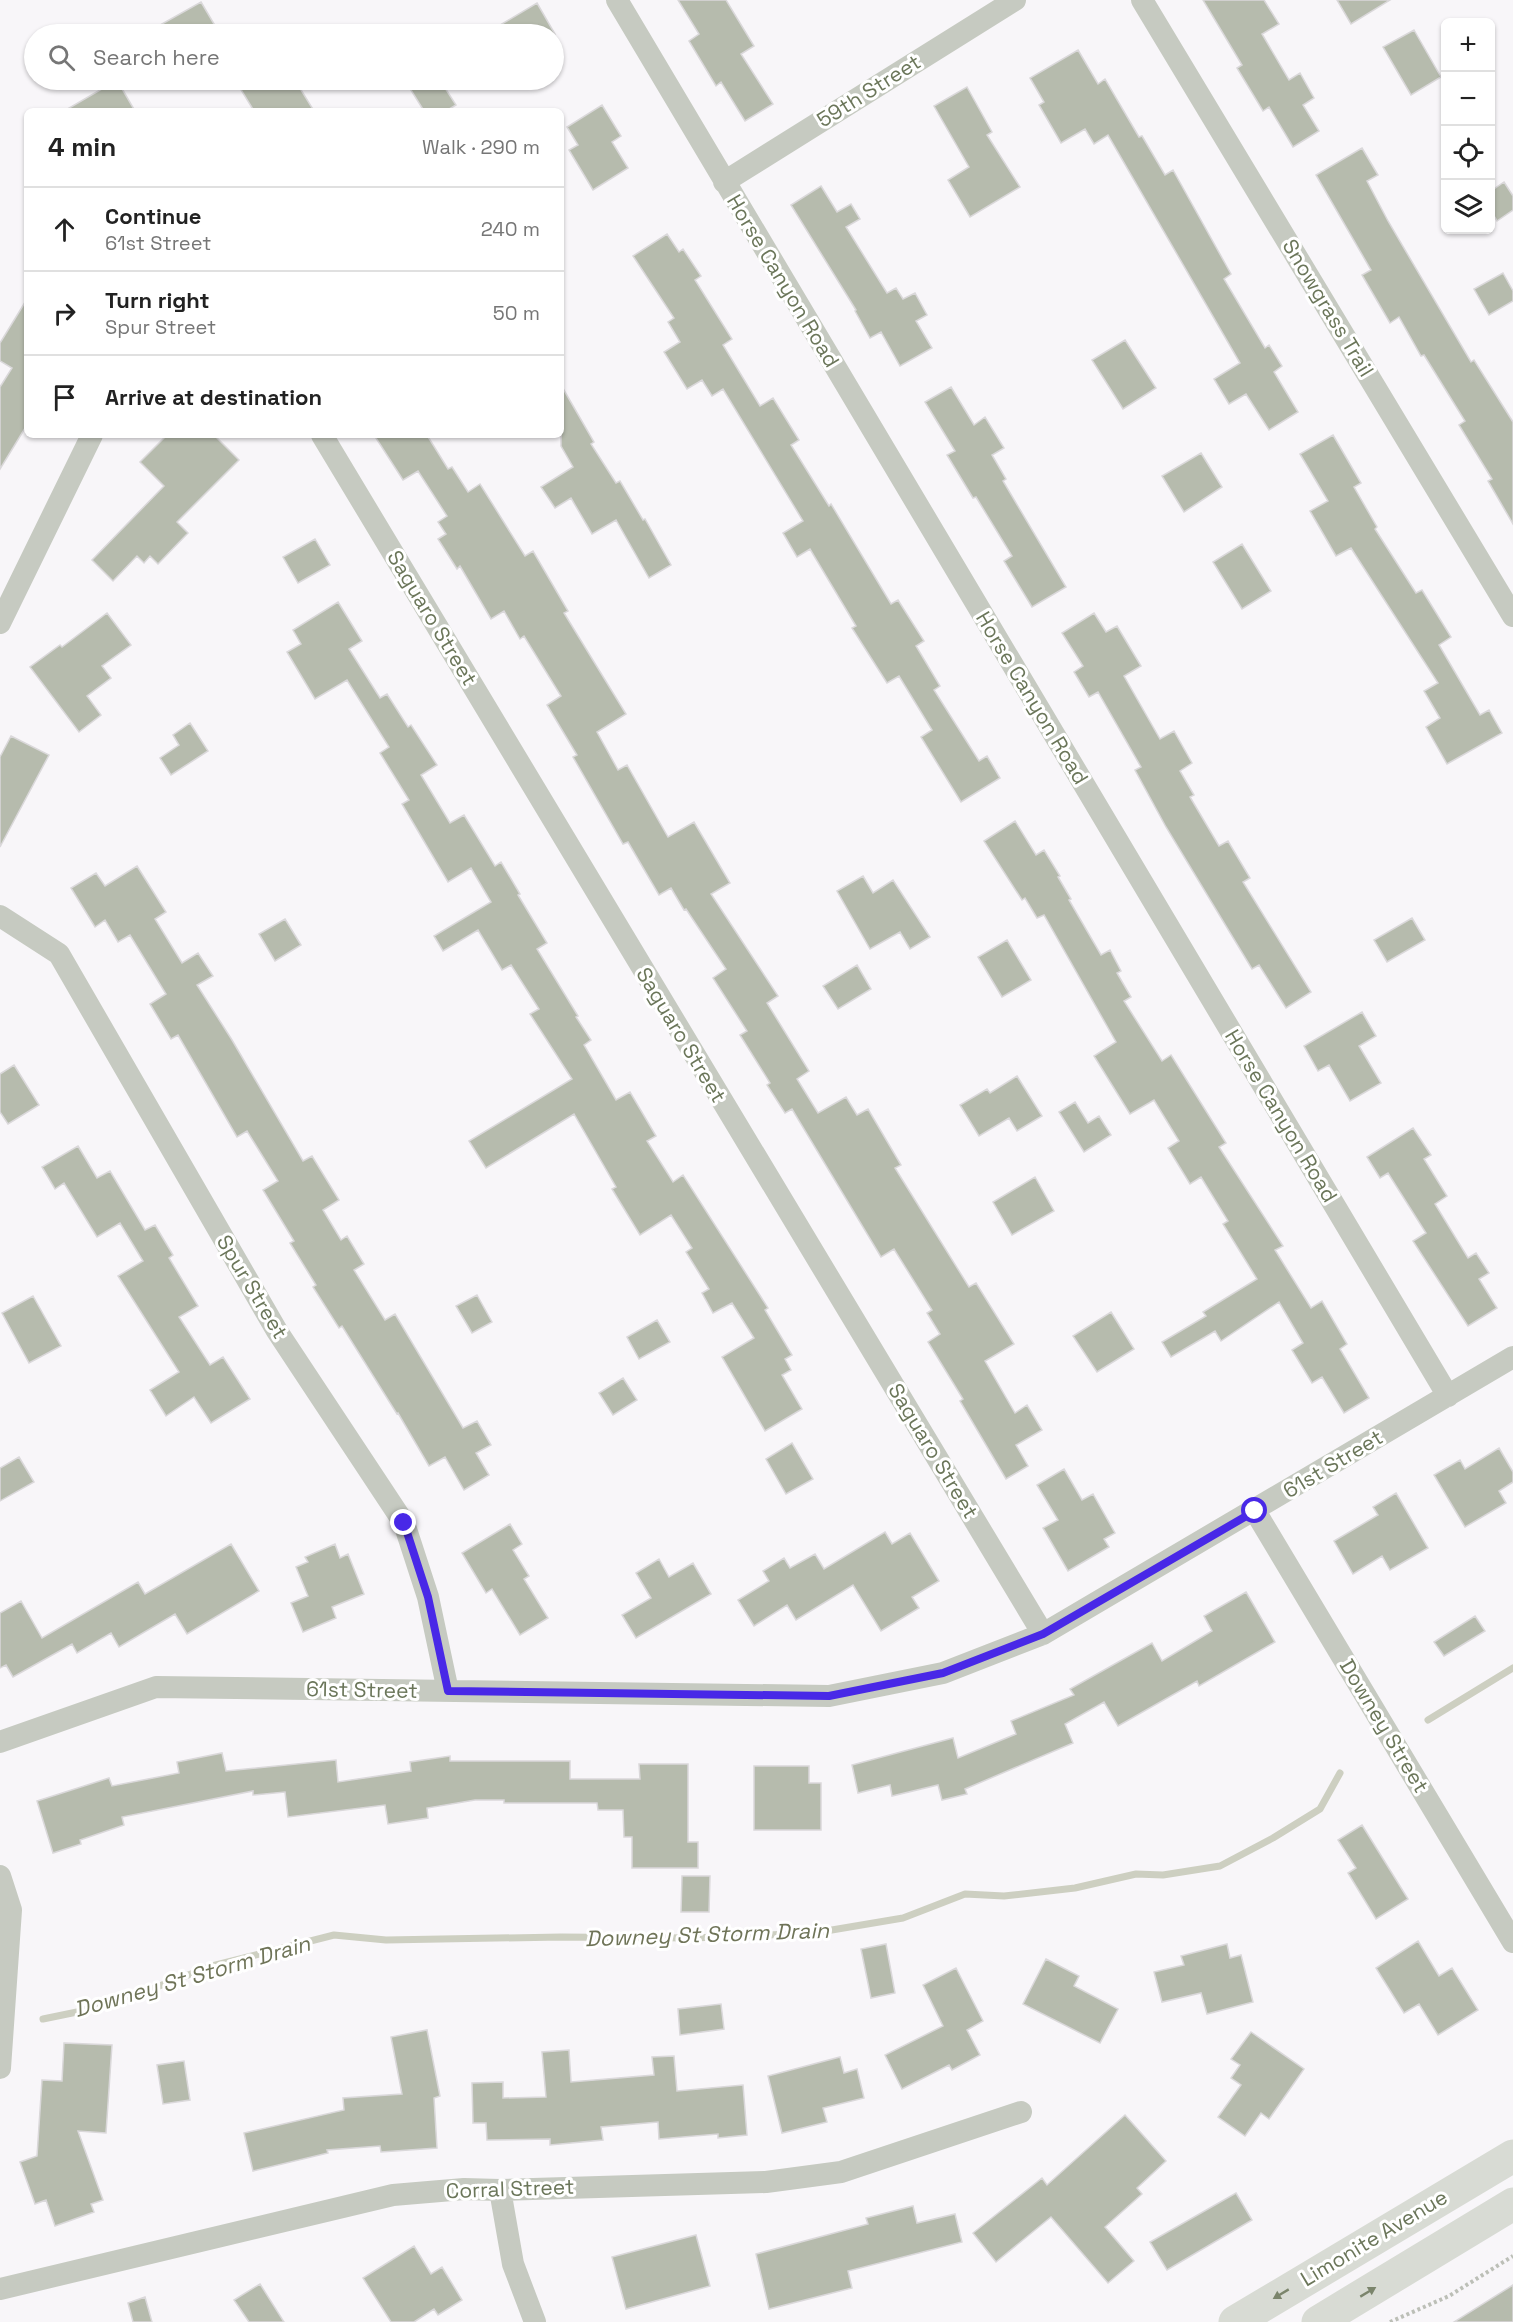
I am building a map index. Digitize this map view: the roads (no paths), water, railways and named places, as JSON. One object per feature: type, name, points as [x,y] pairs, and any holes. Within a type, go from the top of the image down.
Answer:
[{"type":"main road","name":"Limonite Avenue","points":[[1236,2322],[1513,2156]]},
{"type":"main road","name":"Limonite Avenue","points":[[1318,2322],[1513,2204]]},
{"type":"street","name":"Horse Canyon Road","points":[[617,0],[1448,1396]]},
{"type":"street","name":"59th Street","points":[[724,182],[1015,0]]},
{"type":"street","name":"Snowgrass Trail","points":[[1142,0],[1513,616]]},
{"type":"street","points":[[0,623],[91,438]]},
{"type":"street","name":"Saguaro Street","points":[[324,438],[1043,1634]]},
{"type":"street","name":"Spur Street","points":[[0,916],[59,954],[277,1331],[404,1523],[428,1597],[448,1691]]},
{"type":"street","name":"61st Street","points":[[0,1742],[156,1686],[829,1696],[943,1673],[1043,1634],[1513,1357]]},
{"type":"street","name":"Downey Street","points":[[1255,1511],[1513,1942]]},
{"type":"street","points":[[0,1876],[11,1910],[0,2068]]},
{"type":"street","name":"Corral Street","points":[[0,2289],[393,2195],[464,2189],[500,2190],[766,2182],[841,2172],[1021,2112]]},
{"type":"street","points":[[500,2190],[513,2264],[535,2322]]},
{"type":"waterway","name":"Downey St Storm Drain","points":[[1428,1720],[1513,1668]]},
{"type":"waterway","name":"Downey St Storm Drain","points":[[43,2019],[77,2012],[154,1988],[212,1966],[334,1935],[386,1940],[561,1937],[693,1938],[814,1933],[903,1918],[965,1894],[1004,1896],[1075,1888],[1136,1874],[1163,1875],[1220,1866],[1273,1838],[1320,1809],[1340,1773]]}]
